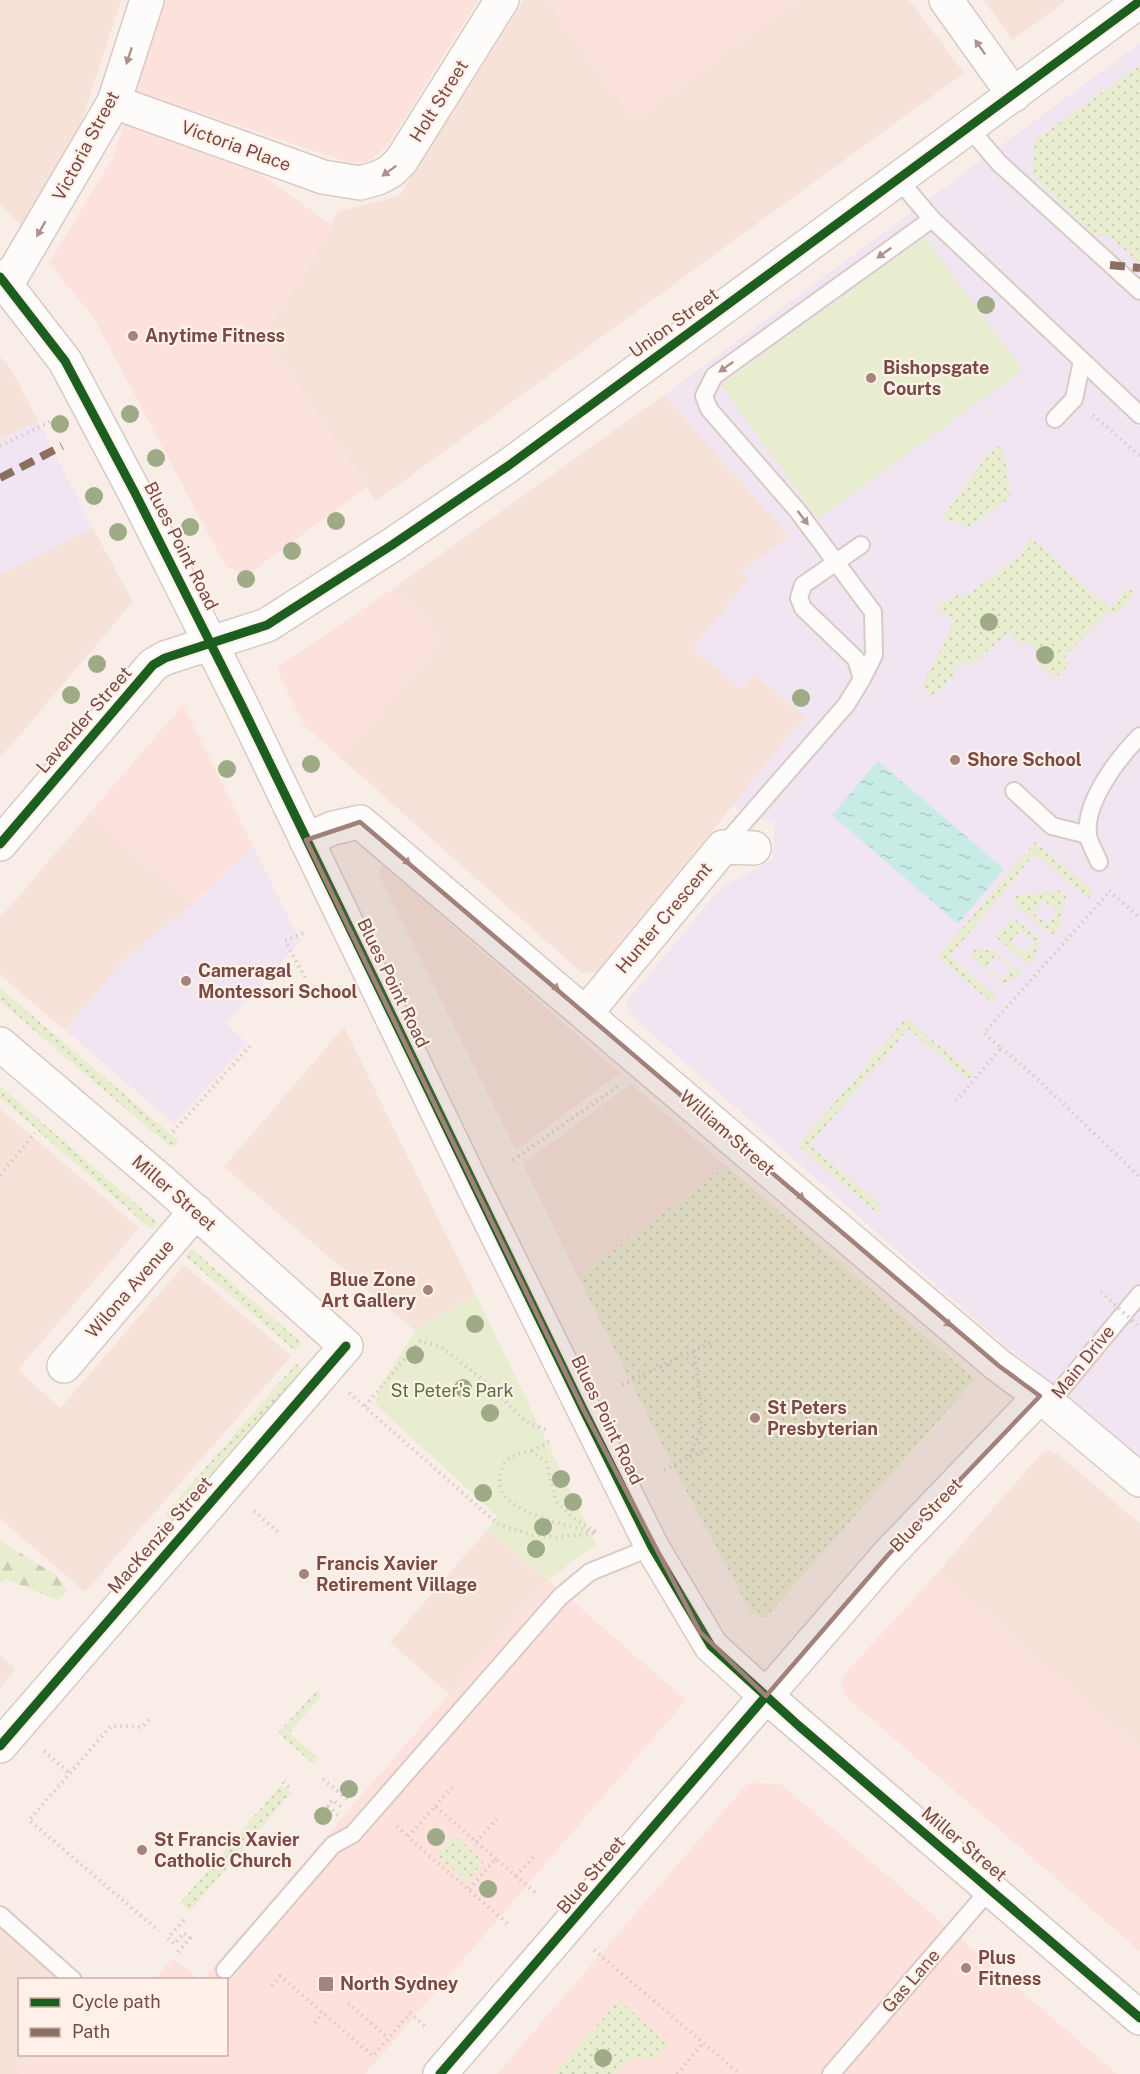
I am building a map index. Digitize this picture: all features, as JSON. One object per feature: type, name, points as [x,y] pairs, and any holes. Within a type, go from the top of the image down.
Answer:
[{"type":"street","name":"Victoria Street","points":[[3,281],[114,102],[147,0]]},
{"type":"street","name":"Holt Street","points":[[360,183],[391,171],[401,161],[502,0]]},
{"type":"street","points":[[946,0],[1014,95]]},
{"type":"street","name":"Union Street","points":[[211,642],[267,625],[392,545],[508,466],[1140,1]]},
{"type":"street","name":"Victoria Place","points":[[114,102],[323,177],[360,183]]},
{"type":"street","name":"Blues Point Road","points":[[3,281],[65,361],[211,642],[652,1548],[711,1646],[766,1696]]},
{"type":"street","name":"Lavender Street","points":[[0,844],[153,665],[211,642]]},
{"type":"street","name":"William Street","points":[[306,840],[333,828],[360,822],[586,1012],[991,1360],[1045,1400],[1140,1480]]},
{"type":"street","name":"Hunter Crescent","points":[[586,1012],[738,847]]},
{"type":"street","name":"Miller Street","points":[[0,1044],[196,1211],[346,1346]]},
{"type":"street","name":"Wilona Avenue","points":[[64,1366],[196,1211]]},
{"type":"street","name":"MacKenzie Street","points":[[0,1746],[346,1346]]},
{"type":"street","name":"Blue Street","points":[[440,2074],[888,1555],[1045,1400]]},
{"type":"street","name":"Miller Street","points":[[766,1696],[1140,2018]]},
{"type":"lane","points":[[969,128],[999,163],[1140,291]]},
{"type":"lane","points":[[898,179],[932,219],[1140,415]]},
{"type":"lane","points":[[738,847],[846,705],[862,679],[874,655],[873,612],[796,510],[709,409],[704,396],[714,376],[932,219]]},
{"type":"lane","points":[[1054,419],[1074,399],[1082,361]]},
{"type":"lane","points":[[861,545],[802,585],[799,598],[803,608],[856,659],[862,679]]},
{"type":"lane","points":[[1099,862],[1088,835],[1091,812],[1101,786],[1140,736]]},
{"type":"lane","points":[[1014,791],[1052,826],[1088,835]]},
{"type":"lane","name":"Main Drive","points":[[1045,1400],[1140,1294]]},
{"type":"lane","points":[[225,1970],[330,1848],[353,1834],[560,1597],[591,1572],[652,1548]]},
{"type":"lane","name":"Gas Lane","points":[[831,2074],[991,1888]]},
{"type":"lane","points":[[0,1915],[71,1978]]},
{"type":"path","points":[[1092,414],[1140,456]]},
{"type":"path","points":[[0,446],[50,422]]},
{"type":"path","points":[[1140,918],[1109,892],[984,1033],[1033,1074],[1140,1177]]},
{"type":"path","points":[[303,933],[285,941],[307,981]]},
{"type":"path","points":[[173,1132],[250,1046]]},
{"type":"path","points":[[956,1101],[1001,1048]]},
{"type":"path","points":[[513,1160],[606,1094]]},
{"type":"path","points":[[0,1174],[35,1133]]},
{"type":"path","points":[[1101,1292],[1137,1325]]},
{"type":"path","points":[[365,1406],[420,1341],[440,1346],[487,1383],[526,1422],[547,1430]]},
{"type":"path","points":[[622,1385],[710,1343]]},
{"type":"path","points":[[688,1458],[700,1431],[701,1403],[694,1350]]},
{"type":"path","points":[[347,1391],[498,1524],[532,1535],[556,1537],[597,1533]]},
{"type":"path","points":[[552,1440],[531,1451],[509,1458],[502,1468],[501,1491],[509,1502],[540,1517],[597,1533]]},
{"type":"path","points":[[664,1470],[708,1449]]},
{"type":"path","points":[[531,1451],[546,1462],[556,1501],[572,1517],[597,1533]]},
{"type":"path","points":[[254,1511],[279,1533]]},
{"type":"path","points":[[149,1720],[142,1727],[111,1726],[29,1820],[159,1931]]},
{"type":"path","points":[[44,1751],[69,1773]]},
{"type":"path","points":[[323,1779],[350,1802],[344,1809],[333,1800],[328,1806],[341,1817]]},
{"type":"path","points":[[283,1782],[292,1790]]},
{"type":"path","points":[[408,1837],[452,1787]]},
{"type":"path","points":[[435,1806],[537,1894]]},
{"type":"path","points":[[403,1818],[396,1826],[510,1926]]},
{"type":"path","points":[[476,1842],[497,1819]]},
{"type":"path","points":[[516,1876],[536,1854]]},
{"type":"path","points":[[469,1889],[496,1859]]},
{"type":"path","points":[[178,1952],[190,1938],[184,1933],[174,1944],[168,1938],[184,1920]]},
{"type":"path","points":[[594,1950],[740,2074]]},
{"type":"path","points":[[272,1986],[280,1976],[373,2056],[410,2013],[427,2028]]},
{"type":"path","points":[[348,2003],[388,2038]]},
{"type":"path","points":[[315,2023],[323,2013]]},
{"type":"path","points":[[677,2074],[704,2043]]},
{"type":"highlighted area","points":[[360,822],[999,1366],[1040,1396],[888,1555],[766,1696],[700,1632],[583,1409],[306,840]]},
{"type":"shaded area","points":[[0,0],[121,0],[76,139],[24,229],[0,203]]},
{"type":"shaded area","points":[[162,0],[478,0],[387,146],[368,162],[348,162],[132,90]]},
{"type":"shaded area","points":[[524,0],[548,0],[634,118],[794,0],[909,0],[964,73],[376,501],[263,336],[329,231],[337,212],[399,196]]},
{"type":"shaded area","points":[[548,0],[794,0],[634,118]]},
{"type":"shaded area","points":[[984,0],[1067,0],[1012,40]]},
{"type":"shaded area","name":"Shore School","points":[[1140,43],[1140,1457],[1003,1344],[629,1013],[627,1001],[721,888],[773,859],[775,822],[762,819],[751,812],[737,811],[734,803],[805,716],[755,675],[741,689],[692,648],[749,579],[742,572],[789,536],[664,395]]},
{"type":"shaded area","points":[[124,123],[254,170],[332,225],[263,336],[366,488],[247,575],[226,567],[94,318],[49,263],[112,159]]},
{"type":"shaded area","points":[[0,357],[11,369],[38,421],[0,439]]},
{"type":"shaded area","points":[[664,395],[790,537],[742,572],[750,579],[741,688],[754,675],[805,716],[598,972],[582,973],[340,757],[440,640],[394,588]]},
{"type":"shaded area","points":[[38,421],[93,528],[0,575],[0,439]]},
{"type":"shaded area","points":[[93,528],[133,602],[0,758],[0,575]]},
{"type":"shaded area","points":[[394,588],[440,640],[340,757],[304,725],[276,668]]},
{"type":"shaded area","points":[[183,705],[253,846],[194,903],[90,813]]},
{"type":"shaded area","points":[[90,813],[194,903],[125,959],[65,1030],[0,975],[0,918]]},
{"type":"shaded area","name":"Cameragal Montessori School","points":[[253,846],[300,941],[226,1024],[247,1043],[174,1124],[65,1030],[125,959],[194,903]]},
{"type":"shaded area","points":[[383,865],[620,1073],[516,1150],[378,873]]},
{"type":"shaded area","points":[[344,1027],[476,1295],[415,1331],[224,1167]]},
{"type":"shaded area","points":[[631,1084],[726,1166],[578,1277],[523,1164]]},
{"type":"shaded area","points":[[0,1109],[139,1228],[18,1370],[60,1408],[184,1265],[291,1356],[85,1592],[0,1519]]},
{"type":"shaded area","points":[[1049,1451],[1058,1454],[1140,1524],[1140,1752],[937,1573],[1040,1455]]},
{"type":"shaded area","points":[[488,1529],[548,1580],[450,1695],[390,1642]]},
{"type":"shaded area","points":[[937,1573],[1140,1752],[1140,1951],[846,1697],[841,1683],[845,1674]]},
{"type":"shaded area","points":[[548,1580],[686,1700],[365,2074],[19,2074],[35,2056],[228,2056],[228,1978],[204,1978]]},
{"type":"shaded area","points":[[0,1655],[16,1669],[0,1688]]},
{"type":"shaded area","points":[[748,1783],[781,1784],[1117,2074],[497,2074]]},
{"type":"shaded area","points":[[0,1906],[83,1978],[18,1978],[18,2056],[35,2056],[19,2074],[0,2074]]},
{"type":"shaded area","points":[[173,1958],[197,1978],[156,1978]]},
{"type":"green space","points":[[1140,65],[1140,263],[1107,235],[1096,237],[1032,174],[1035,140]]},
{"type":"green space","name":"Bishopsgate Courts","points":[[925,237],[1022,370],[818,519],[721,385]]},
{"type":"green space","points":[[998,447],[1003,448],[1011,497],[969,527],[943,518],[987,455]]},
{"type":"green space","points":[[1030,537],[1058,561],[1056,563],[1111,607],[1128,588],[1135,593],[1117,614],[1110,610],[1064,658],[1070,664],[1055,679],[1037,663],[1038,653],[1029,643],[1020,644],[1010,632],[973,663],[962,662],[954,670],[954,677],[931,697],[922,686],[955,620],[936,608],[958,593],[963,598],[1022,554]]},
{"type":"green space","points":[[1035,842],[1094,891],[1088,898],[1035,854],[949,957],[997,997],[992,1003],[938,957]]},
{"type":"green space","points":[[1058,890],[1066,896],[1057,933],[1051,934],[1015,905],[1015,896]],"holes":[[[1043,900],[1058,912],[1047,925],[1033,913]]]},
{"type":"green space","points":[[1010,920],[1016,920],[1039,938],[1033,963],[1028,964],[996,937]],"holes":[[[1020,930],[1035,942],[1025,954],[1010,942]]]},
{"type":"green space","points":[[974,950],[992,950],[1022,974],[1006,983],[1001,982],[969,955]],"holes":[[[995,956],[1011,969],[1002,980],[987,967]]]},
{"type":"green space","points":[[0,988],[179,1141],[174,1147],[169,1146],[0,1001]]},
{"type":"green space","points":[[906,1018],[974,1075],[969,1080],[908,1029],[810,1145],[883,1207],[877,1213],[798,1146]]},
{"type":"green space","points":[[0,1086],[158,1223],[152,1230],[0,1098]]},
{"type":"green space","points":[[726,1166],[975,1379],[766,1617],[752,1614],[673,1466],[578,1277]]},
{"type":"green space","points":[[192,1249],[302,1343],[295,1351],[185,1256]]},
{"type":"green space","name":"St Peter's Park","points":[[476,1295],[596,1544],[548,1580],[488,1529],[497,1516],[375,1404],[380,1387],[415,1331]]},
{"type":"green space","points":[[296,1364],[303,1369],[171,1520],[165,1514]]},
{"type":"green space","points":[[0,1540],[57,1576],[67,1591],[57,1600],[6,1579],[0,1583]]},
{"type":"green space","points":[[317,1690],[322,1695],[289,1733],[318,1758],[313,1764],[278,1733]]},
{"type":"green space","points":[[281,1785],[291,1793],[190,1911],[180,1903]]},
{"type":"green space","points":[[454,1835],[484,1862],[467,1881],[437,1855]]},
{"type":"green space","points":[[619,2000],[669,2045],[656,2059],[629,2059],[616,2074],[554,2074]]},
{"type":"water","points":[[878,761],[1004,869],[958,924],[832,815]]},
{"type":"marked path","points":[[1110,265],[1140,268]]},
{"type":"marked path","points":[[0,478],[62,446]]},
{"type":"cycle path","points":[[0,844],[153,665],[165,658],[267,625],[392,545],[508,466],[1140,1]]},
{"type":"cycle path","points":[[0,277],[65,361],[135,493],[242,706],[583,1409],[652,1547],[711,1646],[799,1726],[1140,2018]]},
{"type":"cycle path","points":[[0,1746],[346,1346]]},
{"type":"cycle path","points":[[440,2074],[766,1696]]},
{"type":"place","name":"Anytime Fitness","points":[[133,336]]},
{"type":"place","name":"Bishopsgate Courts","points":[[871,378]]},
{"type":"place","name":"Shore School","points":[[955,760]]},
{"type":"place","name":"Cameragal Montessori School","points":[[186,981]]},
{"type":"place","name":"Blue Zone Art Gallery","points":[[428,1290]]},
{"type":"place","name":"St Peters Presbyterian","points":[[755,1418]]},
{"type":"place","name":"Francis Xavier Retirement Village","points":[[304,1574]]},
{"type":"place","name":"St Francis Xavier Catholic Church","points":[[142,1850]]},
{"type":"place","name":"Plus Fitness","points":[[966,1968]]},
{"type":"place","name":"North Sydney","points":[[326,1984]]}]
